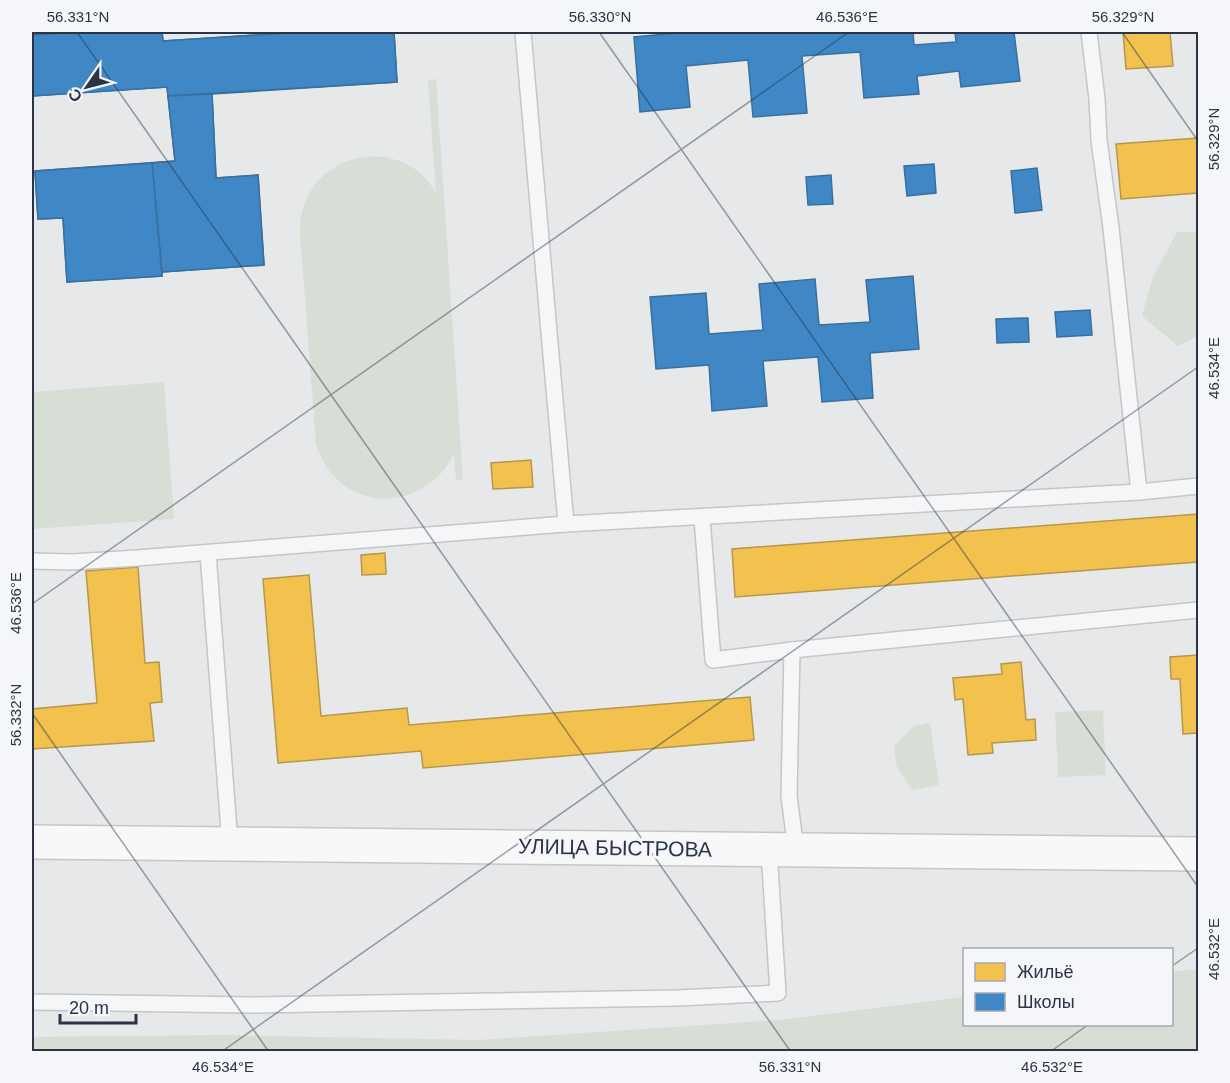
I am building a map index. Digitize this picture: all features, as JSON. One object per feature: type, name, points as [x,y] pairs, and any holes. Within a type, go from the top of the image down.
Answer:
[{"type":"street","name":"УЛИЦА БЫСТРОВА","points":[[32,842],[1198,854]]},
{"type":"lane","points":[[523,32],[566,524]]},
{"type":"lane","points":[[1089,32],[1139,492]]},
{"type":"lane","points":[[32,561],[72,562],[566,524],[1139,492],[1198,486]]},
{"type":"lane","points":[[702,518],[713,660],[792,650],[1198,610]]},
{"type":"lane","points":[[208,553],[230,844]]},
{"type":"lane","points":[[32,1002],[254,1005],[678,998],[778,993],[783,850],[789,796],[792,650]]},
{"type":"shaded area","points":[[436,79],[463,479],[456,480],[454,454],[443,471],[429,484],[412,493],[395,498],[377,498],[359,494],[342,484],[326,466],[316,444],[300,234],[301,218],[309,194],[319,180],[345,162],[360,158],[392,159],[407,165],[423,176],[436,192],[428,80]]},
{"type":"shaded area","points":[[1177,232],[1198,232],[1198,336],[1178,346],[1142,316],[1153,277]]},
{"type":"shaded area","points":[[164,382],[174,519],[32,529],[32,392]]},
{"type":"shaded area","points":[[1103,710],[1106,775],[1058,777],[1055,712]]},
{"type":"shaded area","points":[[930,723],[939,785],[912,790],[897,767],[894,746],[914,726]]},
{"type":"shaded area","points":[[1198,969],[1198,1051],[32,1051],[32,1037],[222,1035],[478,1040],[780,1020],[963,997],[963,1026],[1173,1026],[1173,972]]},
{"type":"building: Жильё","points":[[1123,32],[1170,32],[1173,66],[1126,69]]},
{"type":"building: Жильё","points":[[1198,138],[1198,193],[1121,199],[1116,144]]},
{"type":"building: Жильё","points":[[531,460],[533,487],[493,489],[491,463]]},
{"type":"building: Жильё","points":[[1198,514],[1198,562],[735,597],[732,549]]},
{"type":"building: Жильё","points":[[385,553],[386,574],[362,575],[361,555]]},
{"type":"building: Жильё","points":[[138,567],[145,663],[159,662],[162,702],[150,703],[154,741],[32,749],[32,709],[97,703],[86,571]]},
{"type":"building: Жильё","points":[[309,575],[321,716],[407,708],[409,725],[750,697],[754,740],[423,768],[421,751],[278,763],[263,579]]},
{"type":"building: Жильё","points":[[1198,655],[1198,733],[1183,734],[1180,679],[1171,679],[1170,657]]},
{"type":"building: Жильё","points":[[1021,662],[1026,720],[1035,719],[1036,740],[992,743],[993,753],[968,755],[963,699],[955,700],[953,678],[1002,674],[1001,664]]},
{"type":"building: Школы","points":[[82,32],[162,32],[163,41],[305,32],[394,32],[397,82],[212,94],[216,178],[258,175],[264,265],[162,272],[162,276],[67,282],[63,218],[38,219],[35,171],[175,161],[167,87],[32,96],[32,35]]},
{"type":"building: Школы","points":[[82,32],[162,32],[163,41],[305,32],[394,32],[397,82],[168,96],[167,87],[32,96],[32,35]]},
{"type":"building: Школы","points":[[677,32],[913,32],[914,45],[956,42],[955,32],[1014,32],[1020,81],[961,87],[959,71],[917,76],[919,94],[864,98],[860,52],[802,56],[807,113],[753,117],[748,60],[686,66],[690,107],[640,112],[634,37]]},
{"type":"building: Школы","points":[[212,94],[216,178],[258,175],[264,265],[162,272],[152,163],[175,161],[168,96]]},
{"type":"building: Школы","points":[[152,163],[162,276],[67,282],[63,218],[38,219],[35,171]]},
{"type":"building: Школы","points":[[934,164],[936,193],[907,196],[904,166]]},
{"type":"building: Школы","points":[[1037,168],[1042,210],[1015,213],[1011,171]]},
{"type":"building: Школы","points":[[831,175],[833,204],[808,205],[806,177]]},
{"type":"building: Школы","points":[[913,276],[919,349],[870,353],[873,398],[822,402],[818,357],[763,361],[767,406],[712,411],[709,365],[656,369],[650,297],[706,293],[709,334],[763,330],[759,284],[815,279],[819,325],[870,322],[866,280]]},
{"type":"building: Школы","points":[[1090,310],[1092,335],[1057,337],[1055,312]]},
{"type":"building: Школы","points":[[1028,318],[1029,342],[997,343],[996,319]]}]
